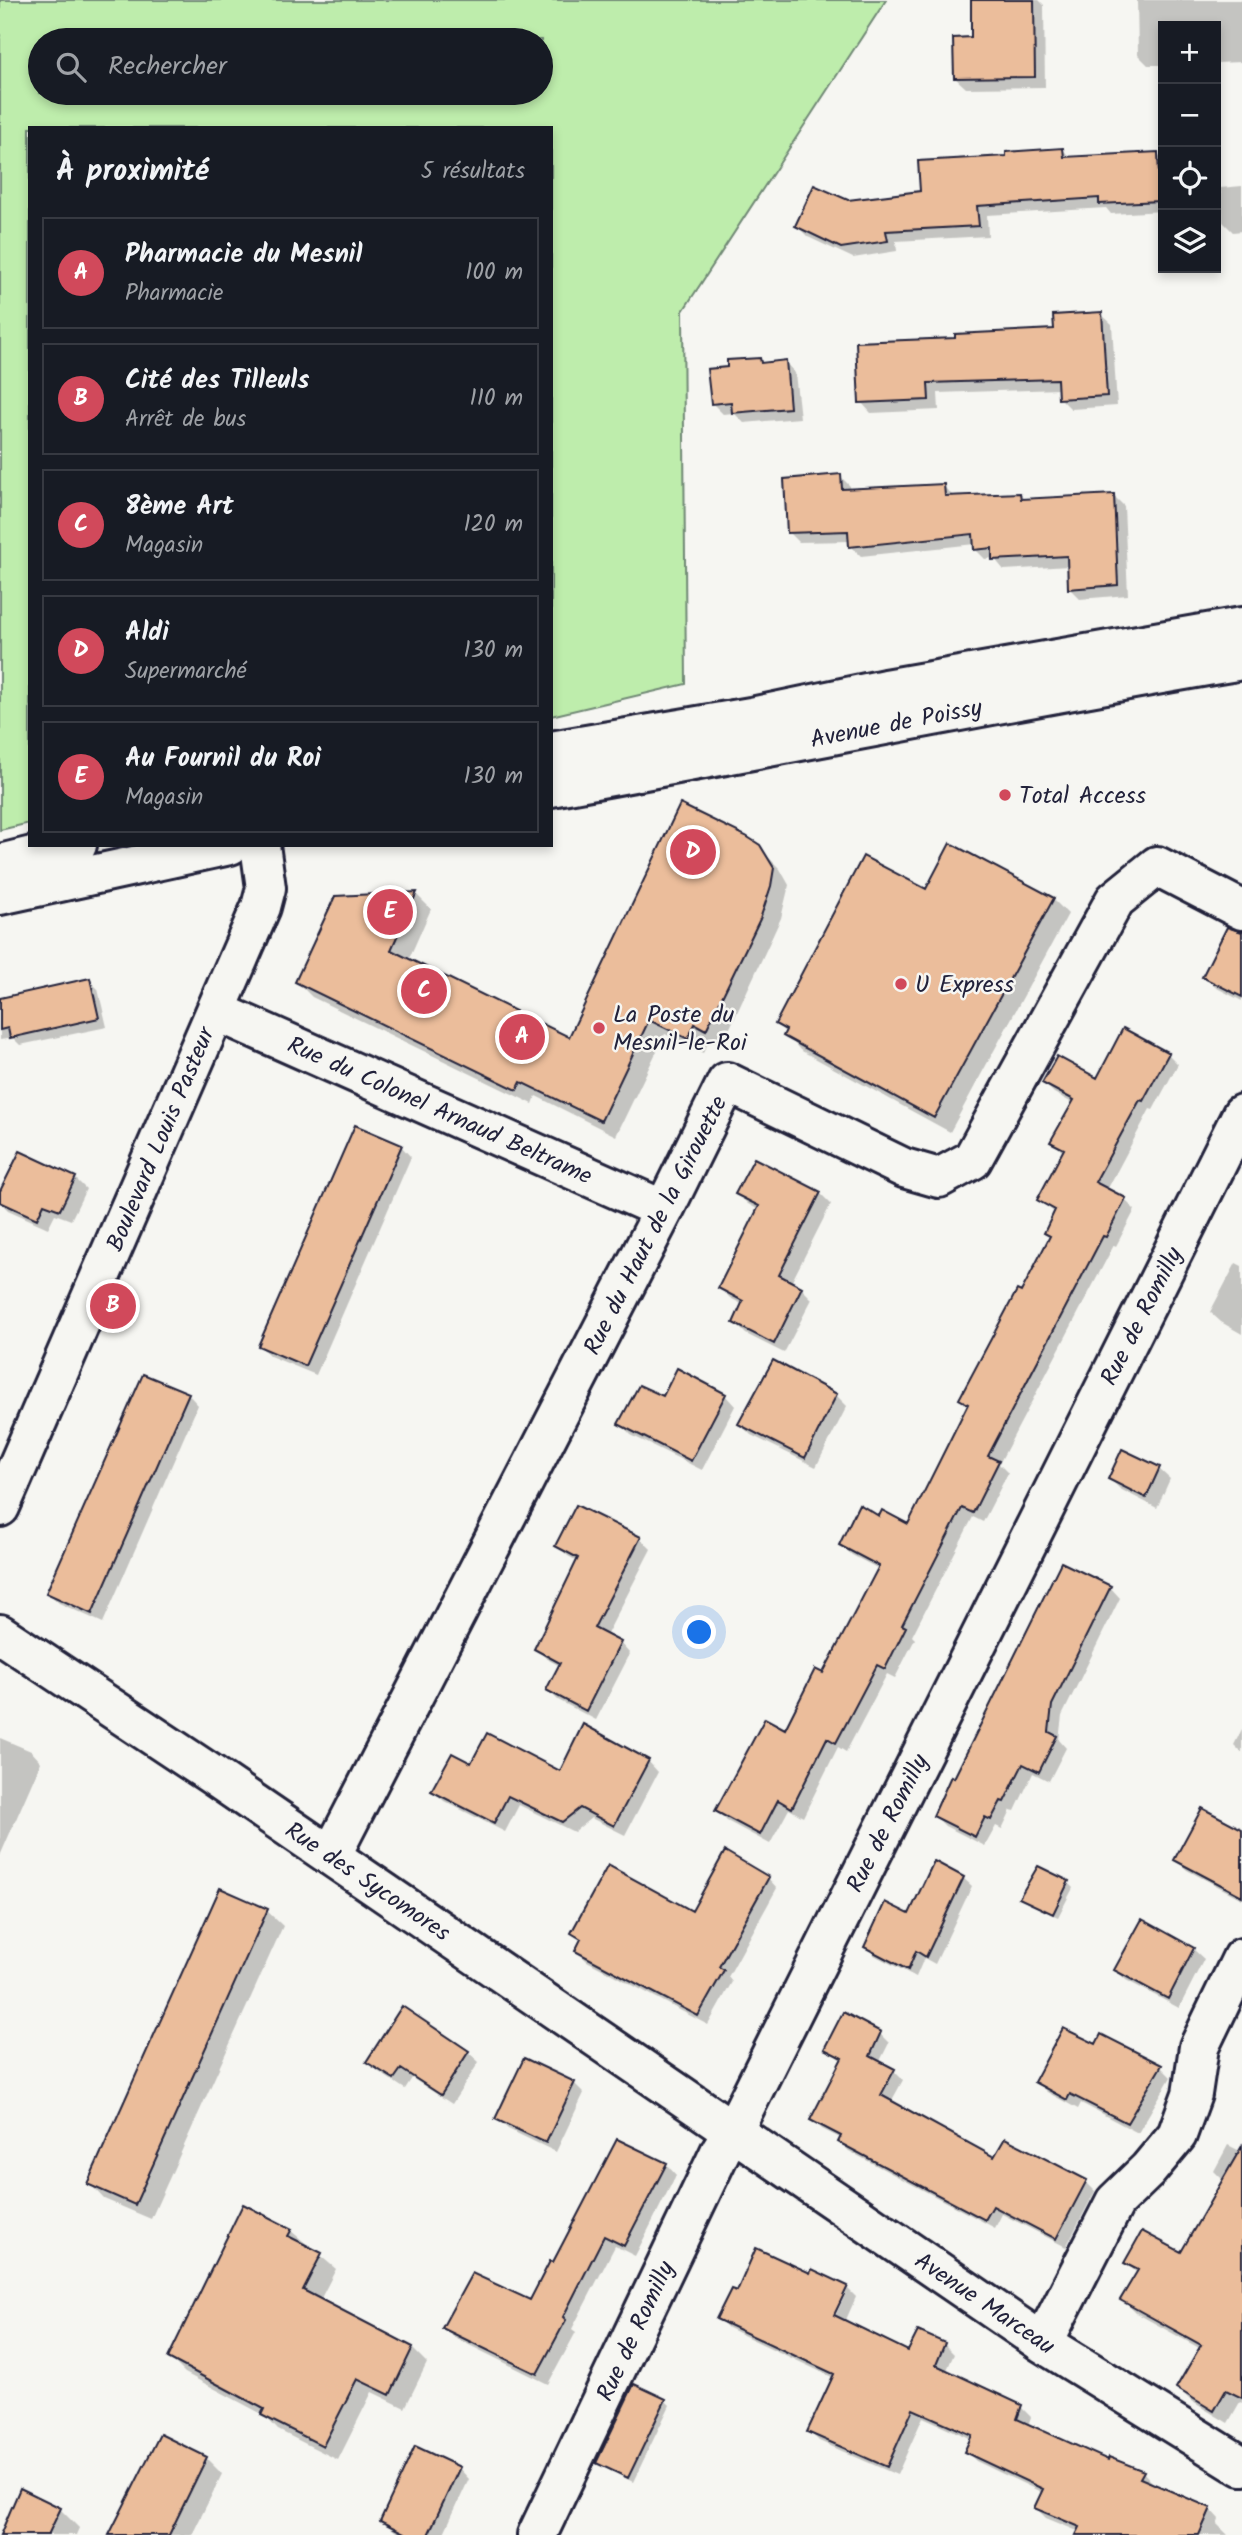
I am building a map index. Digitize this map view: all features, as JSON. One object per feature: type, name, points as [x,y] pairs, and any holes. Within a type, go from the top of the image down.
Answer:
[{"type":"street","name":"Avenue de Poissy","points":[[553,786],[755,734],[1242,627]]},
{"type":"street","name":"Avenue de Poissy","points":[[889,706],[1242,660]]},
{"type":"street","name":"Avenue de Poissy","points":[[553,751],[755,734]]},
{"type":"street","points":[[0,864],[69,847]]},
{"type":"street","points":[[0,895],[221,847]]},
{"type":"street","name":"Boulevard Louis Pasteur","points":[[0,1507],[261,906],[266,888],[260,847]]},
{"type":"street","name":"Rue du Haut de la Girouette","points":[[331,1856],[664,1210],[727,1082],[904,1168],[939,1178],[972,1160],[1115,900],[1157,866],[1242,910]]},
{"type":"street","name":"Rue du Colonel Arnaud Beltrame","points":[[216,1011],[664,1210]]},
{"type":"street","name":"Rue de Romilly","points":[[537,2535],[721,2150],[733,2131],[1242,1114]]},
{"type":"street","name":"Rue des Sycomores","points":[[0,1634],[733,2131]]},
{"type":"street","points":[[1043,2343],[1115,2202],[1148,2170],[1177,2135],[1192,2094],[1199,2047],[1242,1958]]},
{"type":"street","name":"Avenue Marceau","points":[[733,2131],[1043,2343],[1242,2466]]},
{"type":"green space","points":[[0,0],[886,0],[683,311],[686,684],[553,716],[553,126],[28,126],[28,823],[0,830]]},
{"type":"building","points":[[971,0],[1034,0],[1035,77],[954,78],[953,38],[971,37]]},
{"type":"building","points":[[1063,148],[1064,157],[1158,152],[1158,201],[1099,204],[1099,198],[977,206],[979,226],[886,231],[888,241],[841,248],[795,226],[814,185],[848,200],[920,191],[918,161],[1006,156],[1006,152]]},
{"type":"building","points":[[1102,312],[1107,396],[1058,399],[1057,379],[928,383],[929,400],[859,403],[856,342],[955,338],[955,334],[1054,329],[1053,315]]},
{"type":"building","points":[[760,358],[761,363],[786,360],[790,408],[732,413],[731,402],[711,404],[707,369],[727,367],[727,360]]},
{"type":"building","points":[[841,474],[842,489],[944,484],[945,496],[1020,493],[1021,499],[1114,494],[1118,585],[1068,589],[1067,556],[992,560],[992,548],[974,550],[973,534],[849,547],[848,531],[787,533],[784,479]]},
{"type":"building","points":[[680,804],[760,845],[774,868],[771,886],[760,919],[706,1030],[695,1024],[688,1039],[649,1020],[601,1121],[521,1082],[517,1090],[295,982],[335,896],[417,892],[391,950],[569,1037]]},
{"type":"building","name":"U Express","points":[[950,843],[1054,898],[934,1118],[783,1036],[786,1030],[775,1024],[863,856],[926,889]]},
{"type":"building","points":[[1227,927],[1242,932],[1242,997],[1202,977]]},
{"type":"building","points":[[90,978],[99,1018],[10,1038],[8,1028],[0,1030],[0,998]]},
{"type":"building","points":[[1123,1028],[1169,1053],[1095,1182],[1126,1198],[1106,1237],[1103,1236],[988,1456],[999,1461],[973,1513],[962,1508],[902,1625],[906,1627],[885,1669],[877,1665],[836,1743],[827,1738],[792,1808],[778,1800],[760,1835],[715,1811],[765,1718],[785,1729],[815,1669],[823,1673],[879,1566],[839,1545],[859,1504],[879,1516],[882,1510],[908,1524],[968,1404],[959,1399],[1017,1290],[1021,1292],[1050,1236],[1044,1233],[1055,1210],[1037,1200],[1064,1149],[1050,1142],[1074,1100],[1042,1083],[1057,1056],[1097,1078]]},
{"type":"building","points":[[355,1125],[402,1145],[305,1366],[258,1346]]},
{"type":"building","points":[[20,1151],[76,1177],[60,1210],[44,1204],[37,1219],[0,1202],[0,1191]]},
{"type":"building","points":[[754,1158],[821,1192],[779,1275],[802,1287],[774,1344],[733,1323],[743,1301],[718,1288],[759,1206],[735,1194]]},
{"type":"building","points":[[773,1360],[837,1394],[805,1458],[738,1424]]},
{"type":"building","points":[[677,1368],[726,1394],[691,1461],[618,1424],[639,1385],[663,1396]]},
{"type":"building","points":[[143,1374],[189,1393],[92,1614],[46,1593]]},
{"type":"building","points":[[1122,1449],[1160,1467],[1146,1498],[1108,1479]]},
{"type":"building","points":[[576,1505],[641,1537],[594,1628],[621,1642],[586,1711],[546,1690],[560,1663],[534,1649],[578,1558],[555,1546]]},
{"type":"building","points":[[1061,1562],[1111,1586],[1052,1705],[1049,1732],[1057,1736],[1039,1772],[1023,1764],[1004,1802],[1001,1801],[991,1820],[985,1817],[975,1837],[933,1816]]},
{"type":"building","points":[[583,1724],[649,1760],[614,1826],[580,1808],[562,1822],[508,1796],[494,1823],[431,1791],[452,1753],[471,1763],[487,1733],[560,1771]]},
{"type":"building","points":[[1202,1808],[1242,1829],[1242,1896],[1174,1860]]},
{"type":"building","points":[[725,1851],[769,1877],[719,1967],[724,1970],[698,2016],[575,1951],[581,1939],[571,1933],[608,1865],[692,1911]]},
{"type":"building","points":[[934,1861],[964,1877],[926,1957],[916,1951],[908,1970],[864,1947],[885,1902],[909,1914]]},
{"type":"building","points":[[1038,1866],[1069,1881],[1053,1914],[1019,1898]]},
{"type":"building","points":[[220,1888],[268,1909],[135,2205],[87,2184]]},
{"type":"building","points":[[1142,1919],[1194,1948],[1168,1999],[1114,1970]]},
{"type":"building","points":[[402,2006],[469,2051],[441,2095],[401,2069],[394,2079],[366,2062]]},
{"type":"building","points":[[843,2012],[881,2032],[870,2056],[895,2069],[881,2095],[994,2157],[1005,2138],[1087,2180],[1056,2239],[993,2206],[985,2220],[838,2142],[841,2136],[810,2120],[842,2058],[824,2049]]},
{"type":"building","points":[[1063,2028],[1096,2044],[1101,2034],[1162,2065],[1127,2123],[1070,2094],[1067,2100],[1034,2082]]},
{"type":"building","points":[[524,2058],[575,2082],[546,2143],[495,2119]]},
{"type":"building","points":[[617,2139],[667,2163],[624,2246],[604,2236],[563,2317],[566,2320],[537,2374],[442,2328],[472,2273],[530,2300],[550,2261],[553,2262]]},
{"type":"building","points":[[1242,2146],[1242,2398],[1226,2390],[1214,2411],[1176,2388],[1201,2345],[1120,2300],[1138,2270],[1124,2263],[1142,2231],[1181,2252]]},
{"type":"building","points":[[243,2204],[292,2229],[288,2236],[322,2253],[303,2290],[413,2347],[390,2395],[357,2379],[323,2446],[261,2415],[264,2409],[168,2358]]},
{"type":"building","points":[[756,2248],[810,2273],[812,2269],[848,2286],[834,2315],[908,2351],[918,2331],[945,2343],[936,2365],[1022,2405],[1017,2419],[1108,2460],[1109,2457],[1144,2471],[1140,2478],[1211,2508],[1199,2535],[1076,2535],[1080,2527],[1034,2508],[1043,2489],[964,2452],[972,2435],[913,2409],[887,2467],[807,2432],[834,2374],[716,2319],[731,2289],[737,2291]]},
{"type":"building","points":[[634,2384],[666,2399],[628,2478],[596,2463]]},
{"type":"building","points":[[160,2434],[207,2457],[169,2535],[109,2535]]},
{"type":"building","points":[[415,2446],[460,2467],[428,2535],[408,2535],[380,2521]]},
{"type":"building","points":[[20,2488],[61,2508],[48,2535],[0,2535]]},
{"type":"place","name":"Total Access","points":[[1005,795]]},
{"type":"place","name":"Aldi","points":[[693,852]]},
{"type":"place","name":"Au Fournil du Roi","points":[[390,912]]},
{"type":"place","name":"U Express","points":[[901,984]]},
{"type":"place","name":"8ème Art","points":[[424,991]]},
{"type":"place","name":"La Poste du Mesnil-le-Roi","points":[[599,1028]]},
{"type":"place","name":"Pharmacie du Mesnil","points":[[522,1037]]},
{"type":"place","name":"Cité des Tilleuls","points":[[113,1306]]}]
